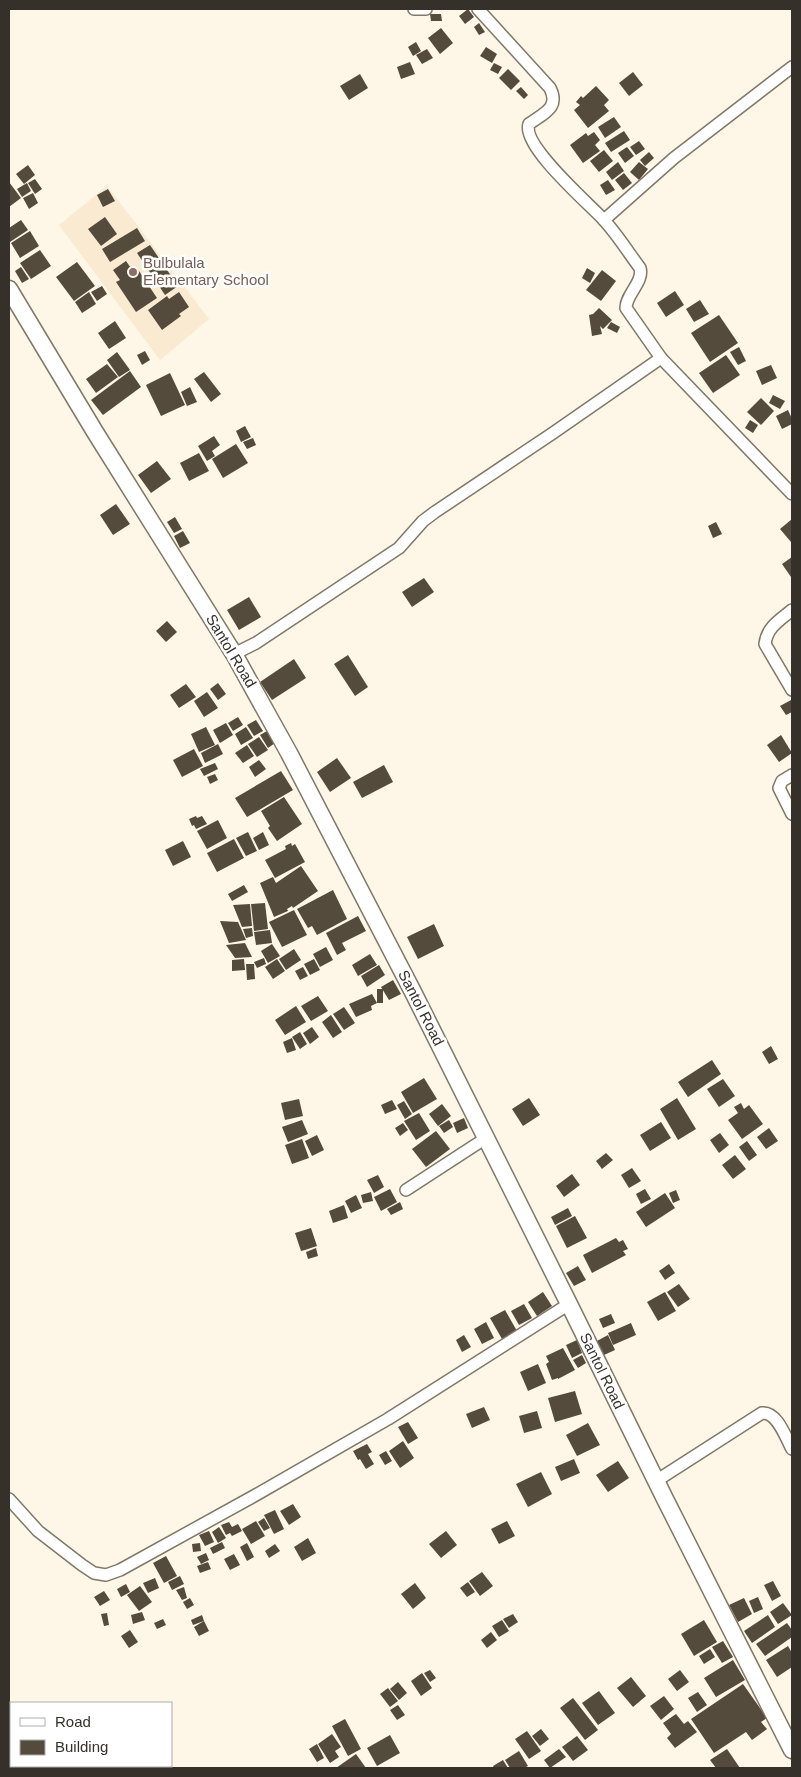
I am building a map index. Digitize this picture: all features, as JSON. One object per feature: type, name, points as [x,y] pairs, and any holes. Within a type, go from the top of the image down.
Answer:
[{"type":"main road","name":"Santol Road","points":[[9,289],[95,432],[234,654],[307,786],[570,1304],[656,1481],[792,1750]]},
{"type":"street","points":[[414,9],[426,9]]},
{"type":"street","points":[[478,9],[550,88],[554,98],[552,107],[530,124],[528,130],[538,149],[556,172],[604,220],[640,268],[640,276],[627,300],[626,308],[661,358],[792,494]]},
{"type":"street","points":[[604,220],[674,158],[792,67]]},
{"type":"street","points":[[234,654],[256,642],[399,548],[423,521],[435,512],[661,358]]},
{"type":"street","points":[[792,610],[768,631],[765,644],[792,690]]},
{"type":"street","points":[[792,775],[782,781],[779,788],[792,814]]},
{"type":"street","points":[[406,1190],[486,1138]]},
{"type":"street","points":[[9,1499],[46,1536],[82,1565],[94,1573],[106,1575],[120,1570],[254,1496],[388,1419],[570,1304]]},
{"type":"street","points":[[656,1481],[766,1412],[772,1416],[792,1448]]},
{"type":"shaded area","name":"Bulbulala Elementary School","points":[[107,186],[209,319],[160,360],[59,225]]},
{"type":"building","points":[[468,9],[474,17],[465,24],[459,16]]},
{"type":"building","points":[[430,14],[441,14],[442,21],[431,21]]},
{"type":"building","points":[[479,23],[485,32],[479,35],[474,27]]},
{"type":"building","points":[[441,28],[453,43],[440,54],[428,38]]},
{"type":"building","points":[[416,42],[421,51],[413,56],[408,47]]},
{"type":"building","points":[[486,47],[497,54],[492,63],[480,56]]},
{"type":"building","points":[[427,49],[433,58],[422,64],[416,55]]},
{"type":"building","points":[[410,62],[415,74],[401,79],[397,67]]},
{"type":"building","points":[[494,63],[502,67],[498,74],[490,70]]},
{"type":"building","points":[[508,69],[520,81],[511,90],[499,78]]},
{"type":"building","points":[[633,72],[643,85],[629,96],[619,83]]},
{"type":"building","points":[[360,74],[368,88],[349,100],[340,86]]},
{"type":"building","points":[[596,86],[609,100],[604,105],[609,111],[588,128],[574,110],[580,105],[576,102],[581,96],[583,98]]},
{"type":"building","points":[[521,87],[528,95],[524,99],[516,91]]},
{"type":"building","points":[[614,117],[621,127],[605,138],[598,127]]},
{"type":"building","points":[[624,131],[630,140],[611,152],[605,143]]},
{"type":"building","points":[[594,132],[600,140],[595,145],[600,151],[583,163],[570,145],[586,133],[588,136]]},
{"type":"building","points":[[639,141],[645,149],[636,155],[630,147]]},
{"type":"building","points":[[627,147],[634,156],[625,163],[618,153]]},
{"type":"building","points":[[604,150],[613,161],[599,172],[590,161]]},
{"type":"building","points":[[649,152],[654,158],[645,166],[640,160]]},
{"type":"building","points":[[618,162],[624,171],[612,180],[606,172]]},
{"type":"building","points":[[639,162],[648,169],[639,180],[630,172]]},
{"type":"building","points":[[28,165],[35,175],[24,184],[16,174]]},
{"type":"building","points":[[624,173],[632,183],[623,190],[615,180]]},
{"type":"building","points":[[35,179],[42,189],[35,194],[28,183]]},
{"type":"building","points":[[608,180],[615,190],[606,195],[600,185]]},
{"type":"building","points":[[9,182],[21,198],[9,207]]},
{"type":"building","points":[[27,183],[31,191],[22,197],[17,189]]},
{"type":"building","points":[[108,189],[115,201],[103,207],[97,195]]},
{"type":"building","points":[[33,193],[38,203],[29,209],[23,198]]},
{"type":"building","points":[[105,217],[117,234],[101,246],[88,229]]},
{"type":"building","points":[[21,220],[28,230],[10,242],[9,228]]},
{"type":"building","points":[[137,228],[145,241],[110,262],[102,249]]},
{"type":"building","points":[[30,231],[39,246],[20,258],[11,243]]},
{"type":"building","points":[[150,245],[178,286],[165,295],[137,253]]},
{"type":"building","points":[[40,250],[51,266],[31,279],[20,263]]},
{"type":"building","points":[[126,261],[133,271],[137,268],[157,298],[136,312],[116,282],[120,280],[113,270]]},
{"type":"building","points":[[77,262],[95,286],[74,301],[56,277]]},
{"type":"building","points":[[21,267],[29,279],[22,283],[15,271]]},
{"type":"building","points":[[587,268],[595,273],[590,283],[582,278]]},
{"type":"building","points":[[602,270],[616,281],[601,301],[586,290]]},
{"type":"building","points":[[102,286],[107,294],[97,301],[91,292]]},
{"type":"building","points":[[675,291],[684,305],[666,317],[657,303]]},
{"type":"building","points":[[89,292],[96,304],[82,313],[75,302]]},
{"type":"building","points":[[179,292],[189,307],[179,314],[181,316],[162,330],[148,310],[167,296],[169,299]]},
{"type":"building","points":[[700,300],[709,314],[694,322],[686,309]]},
{"type":"building","points":[[599,308],[612,320],[603,329],[600,326],[602,334],[592,336],[589,315]]},
{"type":"building","points":[[719,315],[738,343],[710,362],[691,333]]},
{"type":"building","points":[[115,321],[126,338],[109,349],[98,333]]},
{"type":"building","points":[[611,322],[620,327],[617,333],[607,328]]},
{"type":"building","points":[[739,347],[746,361],[738,365],[730,352]]},
{"type":"building","points":[[145,351],[150,360],[142,365],[137,355]]},
{"type":"building","points":[[117,352],[130,370],[119,377],[107,360]]},
{"type":"building","points":[[726,355],[740,375],[713,393],[699,373]]},
{"type":"building","points":[[107,364],[118,377],[96,393],[86,379]]},
{"type":"building","points":[[771,365],[777,378],[762,385],[756,371]]},
{"type":"building","points":[[130,371],[141,387],[103,415],[91,400]]},
{"type":"building","points":[[204,372],[221,394],[211,402],[194,379]]},
{"type":"building","points":[[170,373],[185,405],[161,416],[146,385]]},
{"type":"building","points":[[190,387],[197,402],[187,406],[181,392]]},
{"type":"building","points":[[773,395],[785,401],[780,409],[769,403]]},
{"type":"building","points":[[761,398],[774,411],[761,425],[747,412]]},
{"type":"building","points":[[788,410],[792,424],[782,429],[776,416]]},
{"type":"building","points":[[750,420],[758,425],[753,433],[745,428]]},
{"type":"building","points":[[245,426],[251,437],[241,442],[236,431]]},
{"type":"building","points":[[214,436],[220,445],[212,451],[215,456],[207,461],[198,446]]},
{"type":"building","points":[[253,438],[256,445],[247,449],[243,442]]},
{"type":"building","points":[[236,444],[248,463],[223,478],[212,459]]},
{"type":"building","points":[[199,453],[209,471],[189,481],[180,463]]},
{"type":"building","points":[[157,461],[171,479],[151,493],[138,475]]},
{"type":"building","points":[[116,504],[130,524],[113,535],[100,515]]},
{"type":"building","points":[[175,517],[182,529],[174,533],[167,522]]},
{"type":"building","points":[[792,519],[792,541],[791,542],[780,529]]},
{"type":"building","points":[[716,522],[722,534],[713,538],[708,526]]},
{"type":"building","points":[[183,531],[190,543],[180,548],[174,536]]},
{"type":"building","points":[[792,557],[792,576],[791,577],[782,564]]},
{"type":"building","points":[[424,578],[434,592],[412,607],[402,592]]},
{"type":"building","points":[[249,597],[261,617],[239,630],[227,610]]},
{"type":"building","points":[[167,621],[177,632],[166,642],[156,631]]},
{"type":"building","points":[[348,655],[368,687],[355,696],[334,664]]},
{"type":"building","points":[[294,659],[306,678],[272,700],[260,682]]},
{"type":"building","points":[[218,683],[226,694],[218,700],[210,689]]},
{"type":"building","points":[[186,684],[196,697],[179,708],[170,695]]},
{"type":"building","points":[[207,692],[218,708],[204,717],[194,701]]},
{"type":"building","points":[[791,700],[792,712],[786,715],[780,706]]},
{"type":"building","points":[[238,717],[243,725],[233,731],[228,723]]},
{"type":"building","points":[[256,720],[263,731],[254,736],[247,725]]},
{"type":"building","points":[[226,723],[233,735],[220,743],[213,730]]},
{"type":"building","points":[[206,727],[215,745],[199,752],[191,734]]},
{"type":"building","points":[[246,727],[253,738],[241,745],[235,734]]},
{"type":"building","points":[[267,731],[275,743],[268,748],[260,735]]},
{"type":"building","points":[[781,735],[792,753],[779,762],[767,745]]},
{"type":"building","points":[[259,737],[268,750],[257,757],[248,744]]},
{"type":"building","points":[[218,744],[223,754],[205,763],[201,753]]},
{"type":"building","points":[[247,745],[254,756],[243,763],[235,753]]},
{"type":"building","points":[[194,749],[203,766],[182,777],[173,760]]},
{"type":"building","points":[[337,758],[351,778],[330,792],[317,772]]},
{"type":"building","points":[[259,760],[266,769],[255,777],[249,767]]},
{"type":"building","points":[[215,763],[218,769],[204,776],[200,769]]},
{"type":"building","points":[[384,765],[393,782],[362,798],[353,782]]},
{"type":"building","points":[[281,771],[293,790],[247,817],[235,798]]},
{"type":"building","points":[[215,774],[218,780],[210,784],[207,777]]},
{"type":"building","points":[[284,797],[302,824],[277,841],[268,828],[270,826],[261,811]]},
{"type":"building","points":[[196,816],[197,818],[202,816],[207,824],[196,829],[194,825],[192,826],[189,819]]},
{"type":"building","points":[[218,820],[227,838],[207,849],[197,831]]},
{"type":"building","points":[[248,832],[257,851],[246,856],[236,838]]},
{"type":"building","points":[[263,832],[269,845],[259,850],[253,838]]},
{"type":"building","points":[[234,839],[244,858],[217,872],[207,853]]},
{"type":"building","points":[[183,841],[191,857],[173,866],[165,850]]},
{"type":"building","points":[[291,843],[292,846],[295,844],[305,862],[275,878],[265,860],[286,849],[285,846]]},
{"type":"building","points":[[301,866],[318,891],[293,908],[292,906],[287,909],[288,911],[274,917],[260,883],[273,877],[276,883]]},
{"type":"building","points":[[244,885],[248,892],[232,901],[228,894]]},
{"type":"building","points":[[333,890],[347,919],[317,935],[312,926],[308,928],[297,909]]},
{"type":"building","points":[[265,903],[268,929],[254,931],[251,904]]},
{"type":"building","points":[[250,904],[252,926],[242,927],[233,905]]},
{"type":"building","points":[[294,910],[307,935],[282,947],[269,922]]},
{"type":"building","points":[[358,916],[366,931],[342,943],[346,950],[337,955],[326,933]]},
{"type":"building","points":[[220,921],[238,922],[246,940],[229,943]]},
{"type":"building","points":[[434,924],[444,946],[418,959],[407,937]]},
{"type":"building","points":[[252,928],[253,936],[246,938],[243,929]]},
{"type":"building","points":[[270,930],[272,943],[256,945],[254,932]]},
{"type":"building","points":[[245,943],[252,957],[235,958],[226,945]]},
{"type":"building","points":[[272,944],[280,956],[268,963],[261,951]]},
{"type":"building","points":[[326,947],[333,960],[320,967],[313,954]]},
{"type":"building","points":[[294,949],[301,960],[286,970],[279,959]]},
{"type":"building","points":[[370,954],[377,965],[358,976],[352,965]]},
{"type":"building","points":[[264,958],[266,964],[257,968],[254,962]]},
{"type":"building","points":[[244,959],[245,970],[232,971],[232,960]]},
{"type":"building","points":[[277,959],[285,971],[273,979],[265,967]]},
{"type":"building","points":[[314,959],[320,970],[310,975],[304,964]]},
{"type":"building","points":[[246,964],[254,964],[255,979],[247,980]]},
{"type":"building","points":[[379,965],[385,975],[367,987],[361,976]]},
{"type":"building","points":[[303,967],[308,976],[300,980],[295,971]]},
{"type":"building","points":[[393,980],[401,994],[389,1000],[381,987]]},
{"type":"building","points":[[377,989],[383,989],[383,1003],[377,1003]]},
{"type":"building","points":[[372,994],[377,1003],[371,1006],[372,1010],[356,1017],[349,1004]]},
{"type":"building","points":[[318,996],[328,1011],[311,1021],[301,1006]]},
{"type":"building","points":[[296,1006],[306,1022],[285,1035],[275,1020]]},
{"type":"building","points":[[344,1007],[355,1023],[344,1030],[333,1014]]},
{"type":"building","points":[[331,1015],[342,1032],[333,1038],[322,1022]]},
{"type":"building","points":[[312,1027],[319,1037],[310,1044],[303,1033]]},
{"type":"building","points":[[300,1032],[307,1044],[300,1049],[292,1037]]},
{"type":"building","points":[[292,1038],[296,1050],[287,1053],[283,1042]]},
{"type":"building","points":[[771,1046],[778,1059],[769,1064],[762,1052]]},
{"type":"building","points":[[712,1060],[721,1074],[688,1097],[678,1082]]},
{"type":"building","points":[[424,1078],[437,1099],[413,1113],[401,1092]]},
{"type":"building","points":[[723,1079],[735,1096],[719,1107],[707,1089]]},
{"type":"building","points":[[529,1098],[540,1115],[523,1126],[512,1109]]},
{"type":"building","points":[[677,1098],[696,1129],[678,1140],[660,1109]]},
{"type":"building","points":[[299,1099],[303,1116],[285,1120],[281,1103]]},
{"type":"building","points":[[392,1100],[397,1109],[385,1114],[381,1105]]},
{"type":"building","points":[[404,1101],[412,1114],[405,1119],[397,1105]]},
{"type":"building","points":[[741,1103],[744,1109],[749,1105],[763,1124],[742,1139],[728,1120],[738,1113],[734,1107]]},
{"type":"building","points":[[442,1104],[451,1116],[438,1126],[429,1114]]},
{"type":"building","points":[[419,1113],[430,1131],[416,1140],[404,1121]]},
{"type":"building","points":[[464,1118],[468,1128],[457,1133],[453,1123]]},
{"type":"building","points":[[302,1120],[308,1134],[288,1142],[282,1127]]},
{"type":"building","points":[[449,1120],[453,1127],[444,1133],[439,1126]]},
{"type":"building","points":[[661,1122],[671,1138],[650,1151],[640,1135]]},
{"type":"building","points":[[403,1123],[408,1130],[400,1136],[395,1128]]},
{"type":"building","points":[[769,1128],[778,1141],[766,1149],[757,1137]]},
{"type":"building","points":[[436,1131],[450,1149],[426,1167],[412,1149]]},
{"type":"building","points":[[720,1133],[729,1145],[719,1153],[710,1140]]},
{"type":"building","points":[[317,1135],[324,1150],[312,1156],[305,1141]]},
{"type":"building","points":[[302,1139],[309,1158],[292,1164],[285,1145]]},
{"type":"building","points":[[747,1141],[757,1155],[749,1161],[739,1147]]},
{"type":"building","points":[[606,1153],[613,1160],[602,1169],[596,1161]]},
{"type":"building","points":[[735,1155],[746,1169],[733,1179],[722,1165]]},
{"type":"building","points":[[632,1168],[641,1181],[629,1188],[621,1175]]},
{"type":"building","points":[[572,1174],[580,1185],[564,1197],[556,1186]]},
{"type":"building","points":[[378,1175],[384,1187],[374,1193],[367,1180]]},
{"type":"building","points":[[390,1189],[397,1202],[381,1211],[374,1197]]},
{"type":"building","points":[[645,1189],[651,1199],[641,1204],[636,1194]]},
{"type":"building","points":[[676,1190],[680,1200],[673,1203],[669,1193]]},
{"type":"building","points":[[371,1192],[373,1201],[363,1203],[361,1195]]},
{"type":"building","points":[[665,1193],[675,1208],[646,1227],[636,1212]]},
{"type":"building","points":[[356,1195],[362,1208],[351,1213],[345,1201]]},
{"type":"building","points":[[400,1202],[403,1209],[391,1215],[387,1209]]},
{"type":"building","points":[[344,1205],[348,1218],[333,1223],[329,1211]]},
{"type":"building","points":[[568,1208],[572,1216],[555,1225],[551,1217]]},
{"type":"building","points":[[575,1216],[587,1238],[567,1248],[556,1226]]},
{"type":"building","points":[[311,1228],[317,1246],[301,1251],[295,1233]]},
{"type":"building","points":[[616,1238],[619,1242],[623,1240],[628,1249],[623,1251],[626,1255],[592,1273],[583,1255]]},
{"type":"building","points":[[316,1248],[318,1256],[308,1259],[306,1252]]},
{"type":"building","points":[[669,1264],[675,1273],[665,1280],[659,1271]]},
{"type":"building","points":[[578,1266],[586,1280],[574,1286],[566,1273]]},
{"type":"building","points":[[679,1284],[690,1299],[678,1307],[667,1292]]},
{"type":"building","points":[[543,1292],[552,1306],[537,1316],[528,1302]]},
{"type":"building","points":[[665,1292],[676,1311],[658,1321],[647,1302]]},
{"type":"building","points":[[524,1304],[532,1318],[519,1325],[511,1311]]},
{"type":"building","points":[[505,1310],[517,1331],[502,1339],[490,1318]]},
{"type":"building","points":[[611,1314],[615,1323],[603,1328],[599,1319]]},
{"type":"building","points":[[486,1322],[494,1338],[482,1344],[474,1329]]},
{"type":"building","points":[[631,1323],[636,1335],[613,1345],[608,1333]]},
{"type":"building","points":[[464,1335],[471,1347],[462,1352],[456,1340]]},
{"type":"building","points":[[608,1335],[615,1350],[604,1355],[597,1341]]},
{"type":"building","points":[[577,1340],[582,1353],[572,1358],[566,1345]]},
{"type":"building","points":[[563,1348],[575,1370],[552,1380],[546,1364],[549,1362],[546,1356]]},
{"type":"building","points":[[582,1355],[586,1363],[578,1368],[573,1360]]},
{"type":"building","points":[[538,1364],[546,1383],[528,1391],[520,1372]]},
{"type":"building","points":[[575,1391],[582,1414],[555,1422],[548,1398]]},
{"type":"building","points":[[484,1407],[490,1420],[472,1428],[466,1414]]},
{"type":"building","points":[[537,1411],[542,1428],[524,1433],[519,1416]]},
{"type":"building","points":[[408,1422],[418,1438],[408,1444],[398,1427]]},
{"type":"building","points":[[588,1423],[600,1445],[577,1456],[566,1435]]},
{"type":"building","points":[[403,1441],[414,1458],[400,1468],[389,1451]]},
{"type":"building","points":[[367,1444],[372,1452],[368,1454],[374,1464],[366,1469],[353,1451]]},
{"type":"building","points":[[386,1451],[392,1461],[385,1465],[379,1455]]},
{"type":"building","points":[[574,1459],[580,1473],[561,1481],[555,1467]]},
{"type":"building","points":[[618,1461],[629,1478],[608,1492],[596,1475]]},
{"type":"building","points":[[541,1472],[552,1494],[528,1507],[516,1484]]},
{"type":"building","points":[[293,1504],[301,1517],[289,1525],[280,1511]]},
{"type":"building","points":[[275,1510],[284,1529],[274,1534],[264,1515]]},
{"type":"building","points":[[264,1518],[270,1528],[264,1531],[258,1522]]},
{"type":"building","points":[[256,1521],[265,1536],[251,1544],[242,1529]]},
{"type":"building","points":[[507,1521],[515,1536],[499,1544],[491,1529]]},
{"type":"building","points":[[229,1522],[232,1527],[238,1524],[242,1531],[232,1536],[230,1533],[226,1535],[221,1525]]},
{"type":"building","points":[[219,1527],[226,1538],[218,1543],[212,1532]]},
{"type":"building","points":[[209,1531],[214,1542],[205,1546],[199,1535]]},
{"type":"building","points":[[446,1531],[457,1545],[441,1558],[429,1544]]},
{"type":"building","points":[[308,1538],[316,1553],[302,1561],[294,1547]]},
{"type":"building","points":[[222,1542],[225,1548],[213,1554],[210,1548]]},
{"type":"building","points":[[200,1543],[201,1551],[193,1552],[192,1544]]},
{"type":"building","points":[[247,1543],[254,1557],[247,1561],[240,1547]]},
{"type":"building","points":[[275,1544],[280,1551],[269,1558],[265,1551]]},
{"type":"building","points":[[206,1553],[209,1560],[201,1564],[197,1557]]},
{"type":"building","points":[[234,1554],[240,1565],[230,1570],[224,1559]]},
{"type":"building","points":[[166,1556],[177,1576],[164,1583],[153,1563]]},
{"type":"building","points":[[208,1562],[211,1569],[200,1573],[197,1566]]},
{"type":"building","points":[[482,1572],[493,1586],[480,1596],[469,1581]]},
{"type":"building","points":[[180,1576],[184,1584],[172,1590],[168,1582]]},
{"type":"building","points":[[155,1578],[159,1588],[148,1593],[143,1583]]},
{"type":"building","points":[[773,1581],[781,1596],[772,1601],[764,1585]]},
{"type":"building","points":[[468,1582],[475,1592],[467,1597],[460,1588]]},
{"type":"building","points":[[415,1583],[426,1598],[413,1609],[401,1594]]},
{"type":"building","points":[[126,1584],[130,1592],[121,1597],[117,1589]]},
{"type":"building","points":[[140,1586],[152,1602],[139,1611],[127,1595]]},
{"type":"building","points":[[184,1587],[187,1598],[182,1600],[176,1590]]},
{"type":"building","points":[[104,1591],[110,1600],[100,1606],[94,1597]]},
{"type":"building","points":[[758,1597],[763,1609],[754,1613],[749,1601]]},
{"type":"building","points":[[190,1598],[194,1605],[187,1609],[183,1602]]},
{"type":"building","points":[[744,1598],[752,1614],[738,1622],[729,1605]]},
{"type":"building","points":[[783,1603],[792,1615],[778,1624],[770,1612]]},
{"type":"building","points":[[142,1612],[145,1620],[133,1624],[131,1615]]},
{"type":"building","points":[[107,1613],[109,1625],[104,1626],[101,1614]]},
{"type":"building","points":[[513,1614],[518,1622],[509,1628],[503,1619]]},
{"type":"building","points":[[202,1615],[204,1621],[193,1625],[191,1620]]},
{"type":"building","points":[[768,1615],[775,1627],[752,1643],[744,1631]]},
{"type":"building","points":[[163,1619],[166,1625],[157,1629],[154,1623]]},
{"type":"building","points":[[502,1620],[509,1631],[499,1637],[492,1626]]},
{"type":"building","points":[[704,1620],[717,1642],[694,1656],[681,1634]]},
{"type":"building","points":[[204,1621],[209,1631],[199,1636],[194,1627]]},
{"type":"building","points":[[787,1623],[792,1630],[792,1637],[765,1656],[756,1644]]},
{"type":"building","points":[[130,1630],[138,1642],[129,1648],[121,1636]]},
{"type":"building","points":[[491,1632],[497,1640],[487,1648],[481,1640]]},
{"type":"building","points":[[723,1641],[733,1657],[722,1663],[712,1647]]},
{"type":"building","points":[[788,1646],[792,1653],[792,1667],[777,1677],[766,1660]]},
{"type":"building","points":[[710,1649],[715,1657],[704,1664],[699,1656]]},
{"type":"building","points":[[733,1660],[745,1680],[716,1697],[704,1678]]},
{"type":"building","points":[[430,1670],[436,1678],[430,1682],[424,1673]]},
{"type":"building","points":[[680,1670],[689,1682],[677,1691],[668,1679]]},
{"type":"building","points":[[422,1673],[432,1688],[421,1696],[411,1681]]},
{"type":"building","points":[[631,1677],[646,1696],[633,1707],[617,1688]]},
{"type":"building","points":[[398,1682],[407,1693],[399,1700],[390,1689]]},
{"type":"building","points":[[743,1684],[767,1718],[761,1722],[767,1729],[752,1740],[746,1732],[714,1753],[691,1719]]},
{"type":"building","points":[[388,1688],[398,1701],[390,1707],[380,1694]]},
{"type":"building","points":[[599,1691],[615,1713],[598,1725],[582,1703]]},
{"type":"building","points":[[698,1692],[707,1705],[697,1712],[688,1698]]},
{"type":"building","points":[[664,1696],[674,1709],[661,1720],[650,1706]]},
{"type":"building","points":[[573,1698],[598,1730],[585,1740],[560,1708]]},
{"type":"building","points":[[398,1705],[405,1715],[397,1720],[390,1710]]},
{"type":"building","points":[[676,1714],[684,1724],[688,1721],[697,1732],[675,1748],[667,1738],[671,1734],[663,1723]]},
{"type":"building","points":[[345,1719],[361,1749],[348,1756],[332,1726]]},
{"type":"building","points":[[541,1729],[549,1739],[540,1746],[532,1736]]},
{"type":"building","points":[[527,1731],[541,1751],[529,1759],[515,1739]]},
{"type":"building","points":[[332,1734],[341,1747],[335,1751],[339,1757],[330,1763],[318,1744]]},
{"type":"building","points":[[390,1735],[400,1753],[377,1766],[367,1748]]},
{"type":"building","points":[[577,1736],[588,1750],[573,1761],[562,1747]]},
{"type":"building","points":[[317,1744],[324,1758],[317,1762],[309,1749]]},
{"type":"building","points":[[559,1749],[566,1757],[550,1768],[544,1760]]},
{"type":"building","points":[[727,1749],[740,1768],[716,1768],[710,1760]]},
{"type":"building","points":[[519,1751],[528,1766],[524,1768],[510,1768],[505,1760]]},
{"type":"building","points":[[356,1754],[366,1768],[336,1768]]},
{"type":"building","points":[[503,1760],[508,1768],[494,1768],[493,1766]]},
{"type":"place","name":"Bulbulala Elementary School","points":[[133,272]]}]
